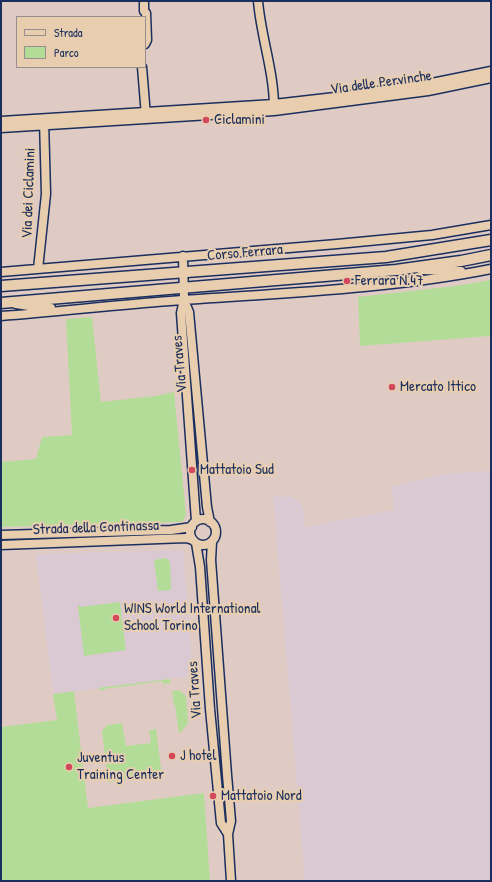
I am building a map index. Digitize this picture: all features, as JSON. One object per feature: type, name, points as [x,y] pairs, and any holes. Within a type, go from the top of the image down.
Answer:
[{"type":"main road","name":"Corso Ferrara","points":[[1,286],[386,256],[491,240]]},
{"type":"main road","name":"Corso Ferrara","points":[[3,302],[396,270],[491,255]]},
{"type":"street","points":[[144,1],[144,10],[146,14],[146,42]]},
{"type":"street","points":[[258,1],[260,21],[268,56],[274,107]]},
{"type":"street","points":[[142,68],[146,115]]},
{"type":"street","name":"Via delle Pervinche","points":[[274,107],[427,84],[491,71]]},
{"type":"street","name":"Via delle Pervinche","points":[[1,121],[16,123],[44,122],[274,107],[428,91],[491,78]]},
{"type":"street","name":"Via dei Ciclamini","points":[[38,268],[46,194],[44,122]]},
{"type":"street","name":"Via delle Pervinche","points":[[1,128],[16,123]]},
{"type":"street","name":"Corso Ferrara","points":[[1,272],[387,240],[432,235],[491,225]]},
{"type":"street","name":"Via Traves","points":[[183,256],[184,300],[181,313],[194,524]]},
{"type":"street","name":"Corso Ferrara","points":[[1,316],[184,300],[390,285],[436,279],[491,269]]},
{"type":"street","name":"Corso Ferrara","points":[[396,270],[479,272]]},
{"type":"street","name":"Via Traves","points":[[184,300],[189,312],[207,507],[210,522]]},
{"type":"street","name":"Corso Ferrara","points":[[3,302],[69,310]]},
{"type":"street","points":[[203,520],[210,522],[215,527],[216,531],[212,542],[204,545],[194,541],[190,534],[194,524],[203,520]]},
{"type":"street","name":"Strada della Continassa","points":[[1,535],[171,530],[194,524]]},
{"type":"street","name":"Strada della Continassa","points":[[1,545],[186,538],[194,541]]},
{"type":"street","name":"Via Traves","points":[[194,541],[200,566],[210,709],[221,823],[228,834]]},
{"type":"street","name":"Via Traves","points":[[212,542],[211,560],[231,821],[228,834],[231,881]]},
{"type":"shaded area","points":[[491,471],[491,881],[305,881],[273,496],[291,497],[301,503],[304,512],[305,527],[394,510],[392,487],[442,474]]},
{"type":"shaded area","name":"WINS World International School Torino","points":[[183,550],[193,676],[53,694],[36,554]]},
{"type":"green space","points":[[491,280],[491,336],[360,346],[358,297],[455,286]]},
{"type":"green space","points":[[92,317],[101,402],[155,396],[174,392],[186,515],[183,521],[180,522],[1,527],[1,462],[36,459],[42,437],[72,435],[66,319]]},
{"type":"green space","points":[[166,558],[170,562],[171,590],[158,591],[154,560]]},
{"type":"green space","points":[[120,602],[126,650],[84,656],[78,606]]},
{"type":"green space","points":[[170,679],[171,683],[163,684],[163,681],[104,689],[104,691],[97,688]]},
{"type":"green space","points":[[179,690],[186,696],[188,723],[179,733],[172,691]]},
{"type":"green space","points":[[74,691],[88,808],[204,793],[210,881],[1,881],[1,727],[57,720],[53,694]]},
{"type":"green space","points":[[122,723],[126,746],[151,743],[149,730],[156,729],[162,775],[108,782],[102,731],[107,725]]},
{"type":"place","name":"Ciclamini","points":[[206,120]]},
{"type":"place","name":"Ferrara N.47","points":[[347,281]]},
{"type":"place","name":"Mercato Ittico","points":[[392,387]]},
{"type":"place","name":"Mattatoio Sud","points":[[192,470]]},
{"type":"place","name":"WINS World International School Torino","points":[[116,618]]},
{"type":"place","name":"J hotel","points":[[172,756]]},
{"type":"place","name":"Juventus Training Center","points":[[69,767]]},
{"type":"place","name":"Mattatoio Nord","points":[[213,796]]}]
